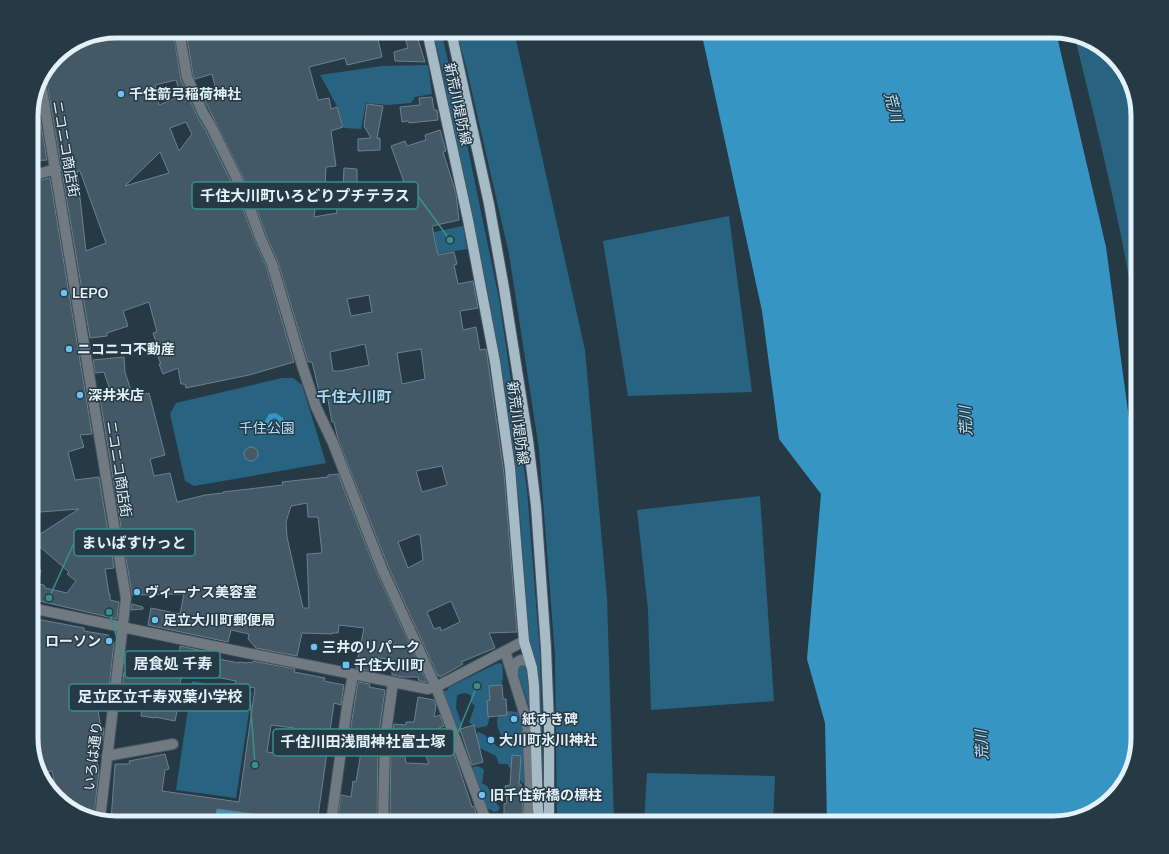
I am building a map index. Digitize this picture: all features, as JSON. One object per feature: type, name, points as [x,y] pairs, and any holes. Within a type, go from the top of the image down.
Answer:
[{"type":"main road","name":"新荒川堤防線","points":[[429,38],[468,220],[495,362],[510,468],[524,641],[532,668],[539,816]]},
{"type":"main road","name":"新荒川堤防線","points":[[453,38],[489,204],[528,440],[536,506],[546,648],[549,723],[549,816]]},
{"type":"street","points":[[180,38],[187,78],[203,113],[245,195],[257,230],[272,264],[316,407],[333,443],[388,583],[436,687],[484,816]]},
{"type":"street","name":"ニコニコ商店街","points":[[42,91],[126,598],[123,628]]},
{"type":"street","points":[[38,174],[56,169]]},
{"type":"street","points":[[38,610],[428,689],[436,687],[524,641]]},
{"type":"street","name":"いろは通り","points":[[100,815],[123,628]]},
{"type":"street","points":[[505,651],[527,722],[530,785],[528,816]]},
{"type":"street","points":[[513,673],[513,666],[515,662],[521,660],[528,662],[532,668]]},
{"type":"street","points":[[332,816],[353,674]]},
{"type":"street","points":[[383,816],[385,739],[393,682]]},
{"type":"street","points":[[107,756],[173,744]]},
{"type":"green space","points":[[435,38],[443,38],[462,120],[499,299],[527,490],[540,654],[544,809],[542,809],[538,672],[530,651],[519,502],[487,288],[453,130]]},
{"type":"green space","points":[[458,38],[516,38],[585,350],[607,598],[614,816],[557,816],[555,655],[539,449],[509,254],[466,66]]},
{"type":"green space","points":[[1076,42],[1092,48],[1101,54],[1115,68],[1123,81],[1130,101],[1131,289],[1118,220]]},
{"type":"green space","points":[[428,65],[432,94],[415,97],[411,103],[388,105],[366,103],[361,129],[344,128],[337,106],[320,75],[382,66]]},
{"type":"green space","points":[[729,216],[752,392],[628,396],[603,241]]},
{"type":"green space","points":[[463,226],[467,249],[438,254],[434,232]]},
{"type":"green space","name":"千住公園","points":[[282,378],[293,378],[302,385],[326,463],[194,486],[185,481],[170,414],[176,403]]},
{"type":"green space","points":[[760,496],[774,701],[651,710],[648,610],[637,510]]},
{"type":"green space","points":[[498,663],[502,664],[502,685],[492,703],[487,726],[477,728],[469,722],[475,706],[471,702],[471,695],[465,693],[457,695],[456,708],[462,725],[460,733],[457,731],[443,697],[444,691],[448,690],[449,687]]},
{"type":"green space","points":[[525,665],[529,668],[531,712],[517,671],[519,667]]},
{"type":"green space","points":[[192,681],[252,692],[236,798],[176,790]]},
{"type":"green space","points":[[509,711],[517,712],[522,715],[524,728],[525,780],[523,784],[507,764],[499,764],[496,756],[476,746],[475,739],[478,732],[486,736],[495,745],[501,748],[504,742],[497,722],[499,714]]},
{"type":"green space","points":[[475,766],[484,770],[482,783],[488,787],[493,799],[500,808],[498,811],[494,812],[485,807],[471,769]]},
{"type":"green space","points":[[647,773],[775,776],[773,816],[644,816]]},
{"type":"water","name":"荒川","points":[[703,38],[1058,38],[1106,247],[1131,434],[1131,738],[1127,763],[1123,773],[1115,786],[1101,800],[1078,812],[1058,816],[827,816],[825,723],[807,659],[821,494],[779,439],[762,311]]},
{"type":"water","points":[[276,413],[283,418],[284,425],[280,432],[272,433],[266,429],[265,421],[269,414]],"holes":[[[272,419],[277,419],[280,423],[278,427],[275,428],[269,423]]]},
{"type":"water","points":[[217,809],[260,815],[260,816],[216,816]]},
{"type":"building","points":[[116,38],[174,38],[181,80],[197,116],[239,198],[266,266],[294,362],[249,375],[186,388],[185,384],[181,384],[178,368],[163,374],[156,352],[159,351],[153,333],[157,332],[149,302],[123,311],[128,326],[107,333],[107,336],[90,338],[47,80],[54,68],[68,54],[91,42]],"holes":[[[176,80],[181,96],[159,105],[155,85]],[[186,122],[192,134],[179,151],[170,128]],[[160,152],[169,173],[125,186]],[[77,171],[80,171],[106,243],[86,251]]]},
{"type":"building","points":[[187,38],[378,38],[382,57],[347,65],[345,58],[309,67],[318,100],[329,98],[331,109],[337,107],[343,127],[331,131],[336,166],[326,167],[325,187],[343,189],[344,168],[357,169],[357,192],[381,186],[381,189],[404,182],[391,146],[405,141],[407,146],[426,140],[425,135],[440,130],[446,151],[443,152],[456,193],[459,220],[432,226],[438,255],[454,252],[457,264],[454,265],[458,284],[473,281],[478,308],[460,311],[463,330],[476,327],[480,350],[486,349],[504,474],[517,632],[489,633],[495,648],[461,662],[463,664],[440,677],[439,675],[438,676],[388,566],[338,439],[334,422],[332,422],[326,389],[319,391],[312,362],[308,362],[278,262],[266,235],[251,193],[205,101],[217,94],[212,74],[195,79],[193,75]],"holes":[[[317,195],[334,197],[337,213],[314,217]],[[369,295],[372,312],[351,316],[347,299]],[[365,344],[369,365],[333,371],[330,352]],[[421,349],[425,379],[402,384],[397,353]],[[442,466],[447,485],[422,492],[416,471]],[[418,534],[420,535],[423,560],[408,568],[398,542]],[[451,601],[460,622],[441,631],[440,627],[434,629],[427,612]]]},
{"type":"building","points":[[405,38],[418,38],[425,62],[395,61],[394,52],[408,48]]},
{"type":"building","points":[[432,97],[434,110],[437,110],[438,120],[409,123],[408,121],[402,122],[400,107],[420,105],[419,98]]},
{"type":"building","points":[[367,104],[383,106],[377,138],[380,138],[380,150],[358,151],[358,139],[371,138],[364,126]]},
{"type":"building","points":[[38,109],[47,160],[38,161]]},
{"type":"building","points":[[50,178],[92,434],[80,435],[84,447],[68,452],[75,480],[99,477],[114,568],[105,569],[110,600],[119,602],[117,619],[38,601],[38,584],[44,585],[45,588],[67,593],[76,581],[67,574],[69,572],[39,546],[38,535],[79,509],[40,512],[38,493],[40,493],[38,483],[38,181]]},
{"type":"building","points":[[124,357],[125,372],[133,397],[149,393],[165,455],[150,459],[154,476],[170,473],[177,502],[205,495],[283,485],[282,482],[328,477],[328,475],[338,474],[376,571],[427,682],[419,681],[418,677],[392,675],[392,660],[374,657],[372,671],[356,668],[364,628],[339,625],[338,633],[302,633],[297,656],[256,648],[248,639],[249,634],[231,630],[228,642],[148,625],[151,608],[180,614],[184,594],[132,595],[99,392],[110,390],[104,372],[95,373],[93,360]],"holes":[[[307,503],[308,517],[318,517],[322,553],[307,554],[309,608],[303,608],[287,537],[286,522],[291,506]]]},
{"type":"building","points":[[248,447],[254,447],[258,451],[258,457],[254,461],[248,461],[244,457],[244,451]]},
{"type":"building","points":[[38,568],[41,570],[38,584]]},
{"type":"building","points":[[132,604],[143,607],[143,609],[131,610]]},
{"type":"building","points":[[38,619],[84,628],[84,631],[108,635],[114,642],[108,698],[96,699],[101,728],[104,728],[103,740],[93,742],[99,771],[94,813],[81,808],[68,800],[55,787],[52,771],[46,772],[42,763],[38,743]]},
{"type":"building","points":[[180,646],[213,653],[213,658],[239,663],[252,663],[253,661],[295,669],[294,672],[325,678],[324,681],[344,685],[341,705],[334,703],[318,816],[260,816],[217,809],[216,816],[111,816],[115,764],[130,764],[129,761],[165,754],[169,769],[165,770],[162,791],[239,802],[255,688],[235,684],[236,681],[221,678],[199,677],[199,674],[182,673],[177,702],[179,702],[175,721],[141,716],[143,703],[127,709],[120,708],[124,672],[165,676],[166,667],[179,669]],"holes":[[[271,725],[294,728],[290,755],[267,752]]]},
{"type":"building","points":[[358,682],[370,684],[369,687],[385,690],[378,739],[377,816],[338,816],[341,795],[351,797],[353,781],[356,782],[362,746],[348,745]]},
{"type":"building","points":[[502,685],[503,699],[506,699],[507,715],[488,717],[487,701],[490,700],[489,686]]},
{"type":"building","points":[[418,697],[434,700],[436,706],[434,717],[440,715],[444,726],[439,728],[448,752],[453,750],[472,807],[474,806],[476,816],[390,816],[391,740],[394,724],[406,725],[406,722],[414,722]],"holes":[[[419,736],[429,764],[406,763],[402,737]]]},
{"type":"building","points":[[474,725],[483,762],[472,765],[460,729]]},
{"type":"building","points":[[512,755],[521,756],[519,784],[521,784],[523,799],[522,816],[500,816],[504,814],[504,804],[507,803],[505,786],[510,785]]},
{"type":"place","name":"千住箭弓稲荷神社","points":[[121,94]]},
{"type":"place","name":"千住大川町いろどりプチテラス","points":[[450,240]]},
{"type":"place","name":"LEPO","points":[[64,293]]},
{"type":"place","name":"ニコニコ不動産","points":[[69,349]]},
{"type":"place","name":"深井米店","points":[[80,395]]},
{"type":"place","name":"ヴィーナス美容室","points":[[137,592]]},
{"type":"place","name":"まいばすけっと","points":[[49,598]]},
{"type":"place","name":"居食処 千寿","points":[[109,612]]},
{"type":"place","name":"足立大川町郵便局","points":[[155,620]]},
{"type":"place","name":"ローソン","points":[[109,641]]},
{"type":"place","name":"三井のリパーク","points":[[314,647]]},
{"type":"place","name":"千住大川町","points":[[346,665]]},
{"type":"place","name":"千住川田浅間神社富士塚","points":[[477,686]]},
{"type":"place","name":"紙すき碑","points":[[514,719]]},
{"type":"place","name":"大川町氷川神社","points":[[491,740]]},
{"type":"place","name":"足立区立千寿双葉小学校","points":[[255,765]]},
{"type":"place","name":"旧千住新橋の標柱","points":[[482,795]]},
{"type":"district","name":"千住大川町","points":[[354,397]]}]
